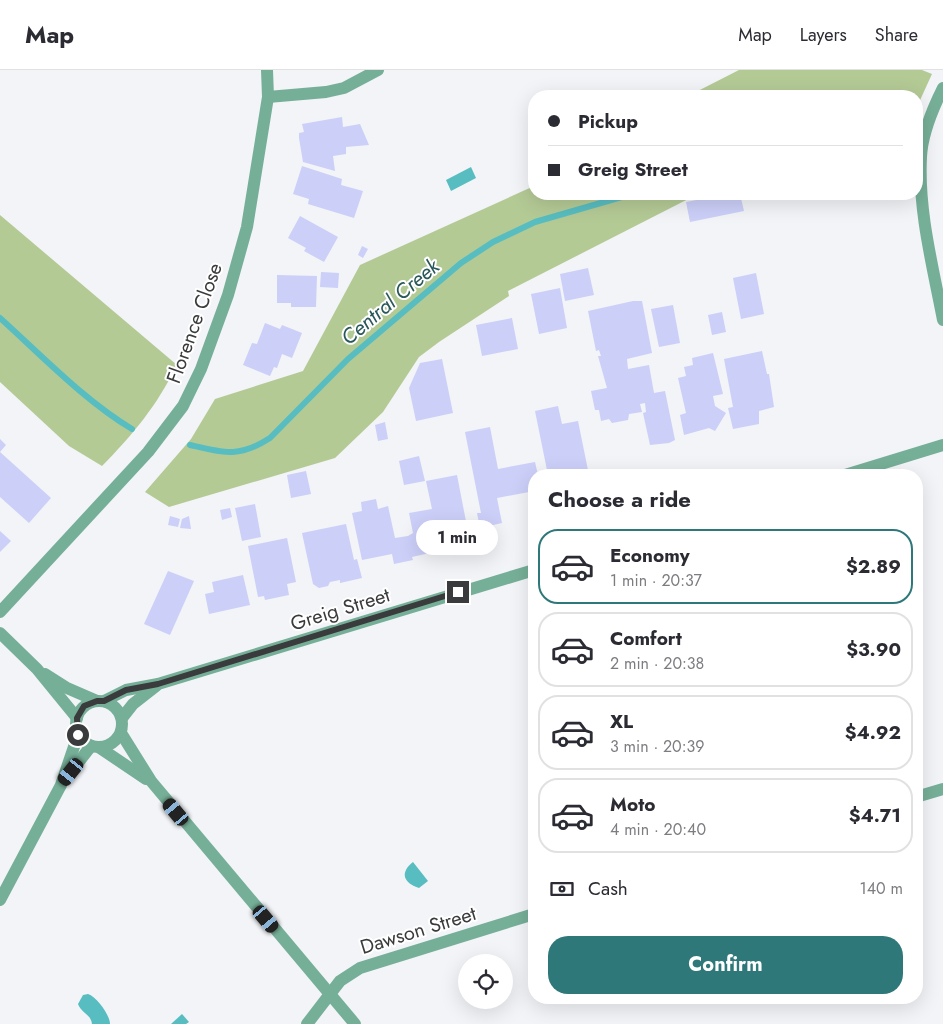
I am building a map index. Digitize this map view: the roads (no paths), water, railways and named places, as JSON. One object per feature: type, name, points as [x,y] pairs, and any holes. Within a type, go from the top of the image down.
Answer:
[{"type":"street","name":"Florence Close","points":[[0,612],[148,452],[183,406],[201,369],[228,295],[244,237],[268,97],[267,70]]},
{"type":"street","points":[[268,97],[326,92],[344,88],[378,70]]},
{"type":"street","points":[[923,146],[927,127],[943,88]]},
{"type":"street","points":[[923,190],[925,225],[943,320]]},
{"type":"street","points":[[865,469],[943,445]]},
{"type":"street","name":"Greig Street","points":[[100,701],[126,690],[158,684],[528,572]]},
{"type":"street","points":[[0,633],[37,668],[77,718]]},
{"type":"street","points":[[37,668],[67,688],[115,707],[122,718],[121,733],[113,743],[96,747],[61,785]]},
{"type":"street","name":"Greig Street","points":[[122,718],[132,704],[158,684]]},
{"type":"street","points":[[0,900],[61,785],[78,735],[77,718],[84,706],[100,701]]},
{"type":"street","points":[[121,733],[151,782],[355,1024]]},
{"type":"street","points":[[78,735],[151,782]]},
{"type":"street","points":[[923,795],[943,789]]},
{"type":"street","name":"Dawson Street","points":[[307,1024],[340,981],[360,968],[528,916]]},
{"type":"water","points":[[471,167],[476,178],[451,191],[446,180]]},
{"type":"water","points":[[413,862],[428,881],[419,888],[410,883],[405,877],[406,870]]},
{"type":"water","points":[[88,994],[102,1007],[108,1016],[110,1024],[92,1024],[90,1018],[79,1007],[78,1004],[83,995]]},
{"type":"water","points":[[182,1014],[189,1022],[186,1024],[171,1024]]},
{"type":"waterway","name":"Central Creek","points":[[190,445],[222,452],[231,452],[249,449],[270,438],[348,359],[461,263],[493,242],[535,222],[611,200]]},
{"type":"waterway","name":"Central Creek","points":[[0,318],[80,391],[132,429]]}]
